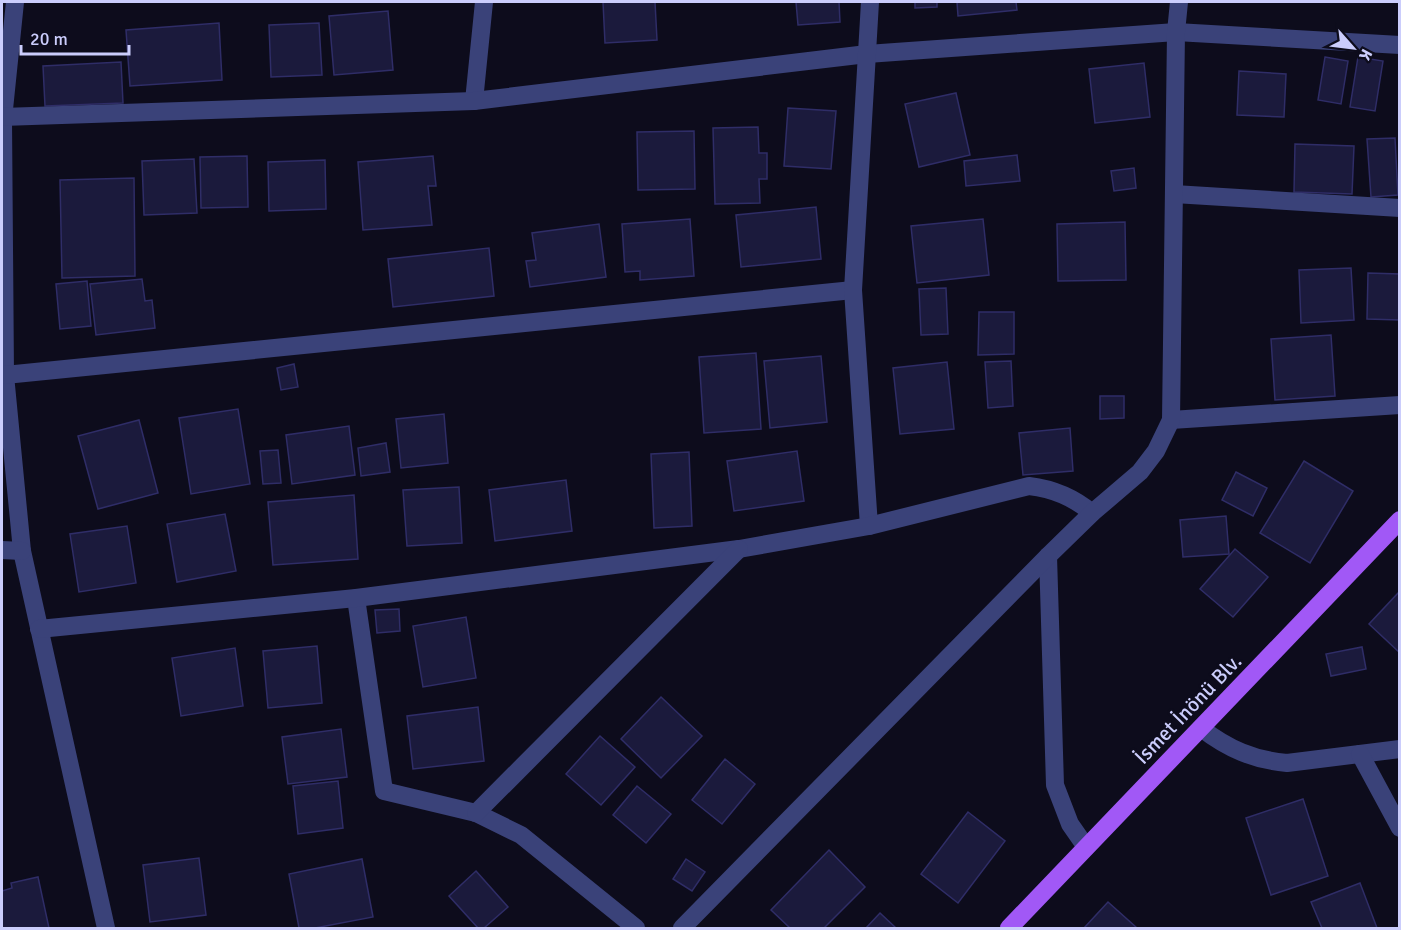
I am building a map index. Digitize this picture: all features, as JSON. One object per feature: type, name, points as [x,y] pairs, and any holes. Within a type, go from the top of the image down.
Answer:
[{"type":"main road","name":"İsmet İnönü Blv.","points":[[1009,928],[1400,520]]},
{"type":"street","points":[[15,2],[2,118],[5,375],[22,551],[105,928]]},
{"type":"street","points":[[474,101],[484,2]]},
{"type":"street","points":[[869,526],[853,290],[870,2]]},
{"type":"street","points":[[682,928],[1048,556],[1092,513],[1140,472],[1156,451],[1171,420],[1176,32],[1179,2]]},
{"type":"street","points":[[2,118],[474,101],[867,54],[1176,32],[1400,45]]},
{"type":"street","points":[[1174,194],[1400,208]]},
{"type":"street","points":[[5,375],[853,290]]},
{"type":"street","points":[[1171,420],[1400,405]]},
{"type":"street","points":[[39,629],[356,598],[739,549],[869,526],[1029,486],[1064,494],[1092,513]]},
{"type":"street","points":[[476,813],[739,549]]},
{"type":"street","points":[[2,550],[22,551]]},
{"type":"street","points":[[1048,556],[1055,785],[1070,824],[1086,847]]},
{"type":"street","points":[[356,598],[384,791],[476,813],[521,835],[636,928]]},
{"type":"street","points":[[1201,728],[1232,750],[1268,761],[1287,763],[1400,749]]},
{"type":"street","points":[[1360,754],[1400,828]]},
{"type":"building","points":[[603,2],[655,2],[657,40],[605,43]]},
{"type":"building","points":[[796,2],[839,2],[840,22],[798,25]]},
{"type":"building","points":[[915,2],[937,2],[937,7],[915,8]]},
{"type":"building","points":[[957,2],[1016,2],[1017,10],[958,16]]},
{"type":"building","points":[[388,11],[393,70],[334,75],[329,16]]},
{"type":"building","points":[[219,23],[222,80],[130,86],[126,30]]},
{"type":"building","points":[[319,23],[322,75],[271,77],[269,25]]},
{"type":"building","points":[[1325,57],[1348,61],[1341,104],[1318,100]]},
{"type":"building","points":[[1358,57],[1383,61],[1375,111],[1350,107]]},
{"type":"building","points":[[121,62],[123,103],[45,106],[43,66]]},
{"type":"building","points":[[1144,63],[1150,117],[1095,123],[1089,69]]},
{"type":"building","points":[[1239,71],[1286,74],[1284,117],[1237,115]]},
{"type":"building","points":[[956,93],[970,155],[919,167],[905,104]]},
{"type":"building","points":[[788,108],[836,111],[831,169],[784,166]]},
{"type":"building","points":[[758,127],[759,153],[767,153],[767,179],[759,179],[760,203],[715,204],[713,128]]},
{"type":"building","points":[[694,131],[695,189],[638,190],[637,132]]},
{"type":"building","points":[[1395,138],[1398,195],[1371,197],[1367,139]]},
{"type":"building","points":[[1295,144],[1354,146],[1352,194],[1294,192]]},
{"type":"building","points":[[1017,155],[1020,181],[966,186],[964,161]]},
{"type":"building","points":[[247,156],[248,207],[201,208],[200,157]]},
{"type":"building","points":[[433,156],[436,186],[428,186],[432,225],[363,230],[358,162]]},
{"type":"building","points":[[194,159],[197,213],[144,215],[142,161]]},
{"type":"building","points":[[325,160],[326,209],[269,211],[268,162]]},
{"type":"building","points":[[1134,168],[1136,188],[1114,191],[1111,171]]},
{"type":"building","points":[[134,178],[135,276],[62,278],[60,180]]},
{"type":"building","points":[[816,207],[821,259],[741,267],[736,215]]},
{"type":"building","points":[[690,219],[694,276],[640,280],[640,271],[625,272],[622,224]]},
{"type":"building","points":[[983,219],[989,275],[917,283],[911,226]]},
{"type":"building","points":[[1125,222],[1126,280],[1058,281],[1057,224]]},
{"type":"building","points":[[599,224],[606,277],[530,287],[526,261],[536,260],[532,233]]},
{"type":"building","points":[[489,248],[494,296],[393,307],[388,259]]},
{"type":"building","points":[[1351,268],[1354,320],[1301,323],[1299,270]]},
{"type":"building","points":[[1368,273],[1400,274],[1400,320],[1367,319]]},
{"type":"building","points":[[142,279],[145,301],[152,300],[155,328],[96,335],[90,284]]},
{"type":"building","points":[[87,281],[91,326],[60,329],[56,284]]},
{"type":"building","points":[[946,288],[948,334],[921,335],[919,289]]},
{"type":"building","points":[[979,312],[1014,312],[1014,354],[978,355]]},
{"type":"building","points":[[1331,335],[1335,396],[1275,400],[1271,339]]},
{"type":"building","points":[[756,353],[761,429],[704,433],[699,357]]},
{"type":"building","points":[[821,356],[827,422],[770,428],[764,361]]},
{"type":"building","points":[[1011,361],[1013,406],[988,408],[985,362]]},
{"type":"building","points":[[947,362],[954,429],[900,434],[893,368]]},
{"type":"building","points":[[294,364],[298,387],[281,390],[277,368]]},
{"type":"building","points":[[1100,396],[1124,396],[1124,418],[1100,419]]},
{"type":"building","points":[[238,409],[250,484],[191,494],[179,418]]},
{"type":"building","points":[[444,414],[448,463],[401,468],[396,419]]},
{"type":"building","points":[[139,420],[158,493],[98,509],[78,436]]},
{"type":"building","points":[[349,426],[355,475],[292,484],[286,435]]},
{"type":"building","points":[[1070,428],[1073,471],[1023,475],[1019,433]]},
{"type":"building","points":[[386,443],[390,472],[361,476],[358,448]]},
{"type":"building","points":[[278,450],[281,483],[263,484],[260,451]]},
{"type":"building","points":[[797,451],[804,501],[734,511],[727,461]]},
{"type":"building","points":[[689,452],[692,526],[654,528],[651,454]]},
{"type":"building","points":[[1304,461],[1353,491],[1310,563],[1260,533]]},
{"type":"building","points":[[1236,472],[1267,488],[1253,516],[1222,500]]},
{"type":"building","points":[[566,480],[572,531],[495,541],[489,490]]},
{"type":"building","points":[[459,487],[462,543],[407,546],[403,490]]},
{"type":"building","points":[[354,495],[358,559],[273,565],[268,502]]},
{"type":"building","points":[[225,514],[236,571],[177,582],[167,524]]},
{"type":"building","points":[[1226,516],[1229,554],[1183,557],[1180,520]]},
{"type":"building","points":[[127,526],[136,583],[79,592],[70,534]]},
{"type":"building","points":[[1235,549],[1268,577],[1233,617],[1200,589]]},
{"type":"building","points":[[1400,591],[1400,653],[1369,624]]},
{"type":"building","points":[[399,609],[400,631],[377,633],[375,610]]},
{"type":"building","points":[[466,617],[476,678],[423,687],[413,626]]},
{"type":"building","points":[[317,646],[322,703],[268,708],[263,651]]},
{"type":"building","points":[[1362,647],[1366,669],[1331,676],[1326,654]]},
{"type":"building","points":[[235,648],[243,706],[181,716],[172,658]]},
{"type":"building","points":[[661,697],[702,736],[661,778],[621,739]]},
{"type":"building","points":[[478,707],[484,761],[413,769],[407,716]]},
{"type":"building","points":[[341,729],[347,777],[288,784],[282,737]]},
{"type":"building","points":[[600,736],[635,767],[601,805],[566,774]]},
{"type":"building","points":[[725,759],[755,784],[722,824],[692,800]]},
{"type":"building","points":[[338,781],[343,828],[298,834],[293,786]]},
{"type":"building","points":[[637,786],[671,814],[646,843],[613,815]]},
{"type":"building","points":[[1303,799],[1328,876],[1271,895],[1246,818]]},
{"type":"building","points":[[968,812],[1005,841],[958,903],[921,874]]},
{"type":"building","points":[[829,850],[865,887],[824,928],[790,928],[771,910]]},
{"type":"building","points":[[199,858],[206,915],[150,922],[143,865]]},
{"type":"building","points":[[362,859],[373,917],[315,928],[299,928],[289,874]]},
{"type":"building","points":[[686,859],[705,872],[692,891],[673,879]]},
{"type":"building","points":[[476,871],[508,907],[484,928],[478,928],[449,896]]},
{"type":"building","points":[[38,877],[49,928],[2,928],[2,891],[12,888],[11,883]]},
{"type":"building","points":[[1360,883],[1377,928],[1322,928],[1311,902]]},
{"type":"building","points":[[1108,902],[1137,928],[1084,928]]},
{"type":"building","points":[[880,913],[896,928],[866,928]]}]
